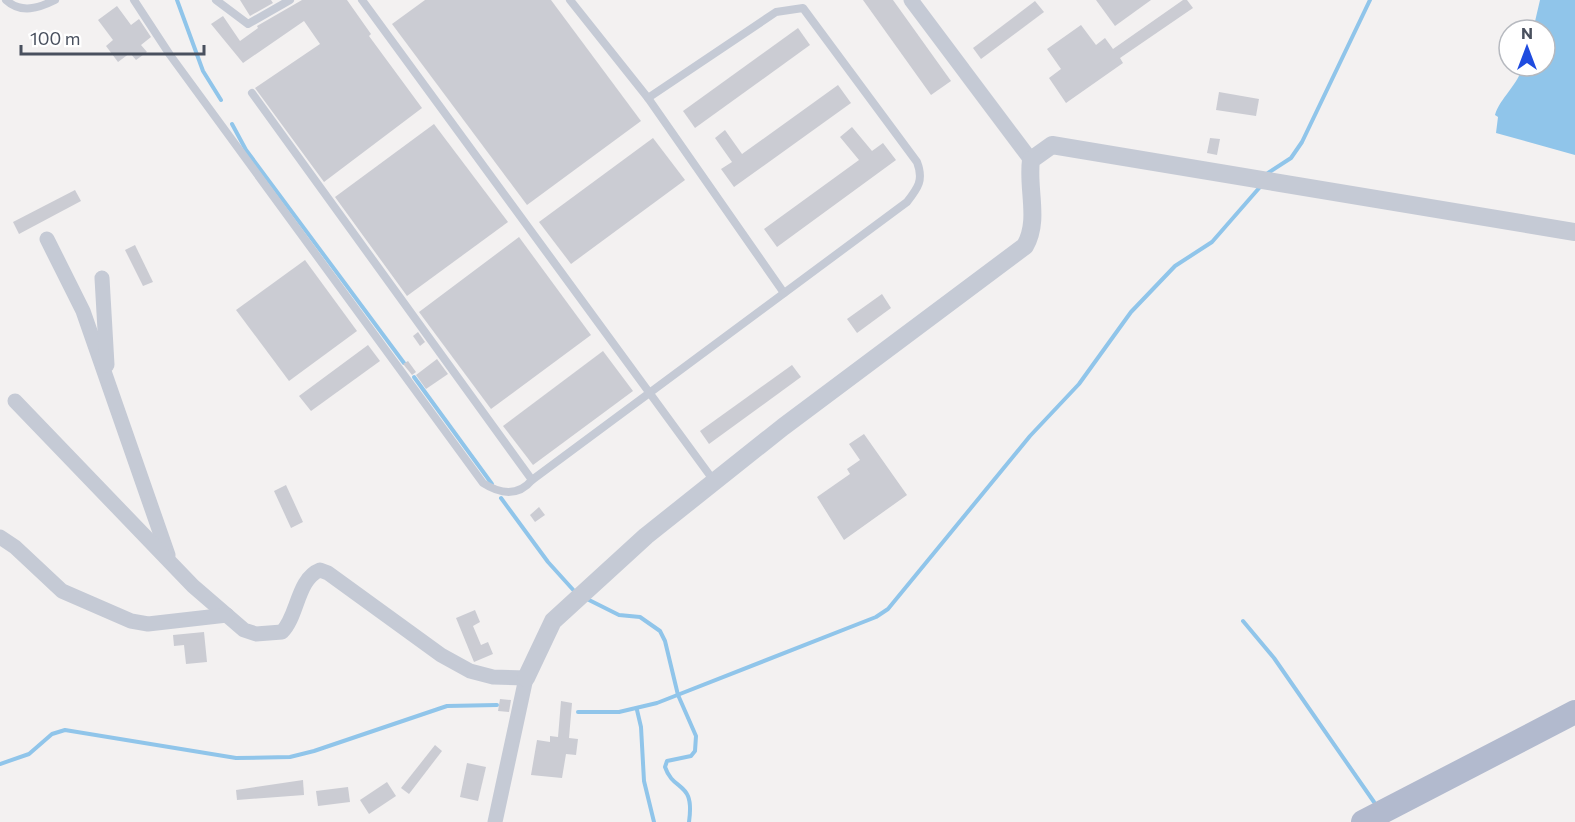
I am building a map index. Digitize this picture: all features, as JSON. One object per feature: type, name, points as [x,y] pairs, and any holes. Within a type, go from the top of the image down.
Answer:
[{"type":"main road","points":[[1363,822],[1575,712]]},
{"type":"street","points":[[495,822],[526,678],[553,621],[646,536],[714,481],[1025,246],[1032,234],[1029,178],[1031,160],[911,0]]},
{"type":"street","points":[[1031,160],[1052,145],[1575,231]]},
{"type":"street","points":[[47,239],[83,311],[170,561]]},
{"type":"street","points":[[102,279],[108,383]]},
{"type":"street","points":[[15,401],[170,561],[244,630],[256,634],[282,632],[290,624],[307,580],[313,573],[320,570],[328,573],[441,655],[470,671],[493,677],[526,678]]},
{"type":"street","points":[[0,537],[15,547],[62,591],[130,621],[148,624],[227,615]]},
{"type":"lane","points":[[6,0],[18,8],[34,9],[55,0]]},
{"type":"lane","points":[[134,0],[170,55],[483,483],[495,491],[513,492],[525,489],[532,480],[907,202],[920,185],[920,171],[917,162],[803,8],[776,12],[648,98]]},
{"type":"lane","points":[[216,0],[248,24],[290,0]]},
{"type":"lane","points":[[362,0],[714,481]]},
{"type":"lane","points":[[570,0],[648,98],[784,293]]},
{"type":"lane","points":[[252,93],[532,480]]},
{"type":"water","points":[[1540,0],[1575,0],[1575,155],[1496,133],[1497,109],[1518,78],[1557,78],[1557,18],[1536,18]]},
{"type":"building","points":[[240,0],[271,0],[273,3],[250,16]]},
{"type":"building","points":[[302,0],[347,0],[371,34],[369,36],[422,108],[324,182],[255,88],[320,44],[304,21],[243,63],[211,24],[223,16],[240,41],[258,28],[257,26]]},
{"type":"building","points":[[425,0],[551,0],[641,121],[527,205],[392,24]]},
{"type":"building","points":[[863,0],[893,0],[951,81],[931,95]]},
{"type":"building","points":[[1096,0],[1151,0],[1115,26]]},
{"type":"building","points":[[1183,0],[1187,0],[1193,8],[1120,58],[1123,63],[1066,103],[1049,78],[1061,69],[1047,49],[1081,25],[1096,45],[1105,38],[1113,49]]},
{"type":"building","points":[[1035,1],[1044,12],[981,59],[973,48]]},
{"type":"building","points":[[117,6],[131,25],[139,19],[151,37],[141,45],[147,52],[136,60],[130,53],[118,62],[106,46],[113,40],[98,20]]},
{"type":"building","points":[[798,28],[810,45],[695,128],[683,111]]},
{"type":"building","points":[[838,85],[851,103],[734,187],[721,169],[732,162],[715,138],[725,130],[742,154]]},
{"type":"building","points":[[1219,92],[1259,99],[1256,116],[1216,110]]},
{"type":"building","points":[[434,124],[508,222],[407,296],[335,197]]},
{"type":"building","points":[[852,127],[872,151],[883,143],[896,160],[777,247],[764,229],[859,160],[840,137]]},
{"type":"building","points":[[653,138],[685,180],[571,264],[539,222]]},
{"type":"building","points":[[1210,138],[1220,139],[1217,155],[1207,153]]},
{"type":"building","points":[[75,190],[81,201],[19,234],[13,222]]},
{"type":"building","points":[[519,237],[591,335],[491,409],[419,312]]},
{"type":"building","points":[[135,245],[153,282],[143,286],[125,250]]},
{"type":"building","points":[[305,260],[357,331],[289,381],[236,310]]},
{"type":"building","points":[[882,294],[891,308],[857,333],[847,319]]},
{"type":"building","points":[[418,332],[425,342],[420,346],[413,336]]},
{"type":"building","points":[[368,345],[380,361],[311,411],[299,396]]},
{"type":"building","points":[[603,351],[633,391],[533,465],[503,426]]},
{"type":"building","points":[[437,359],[448,374],[426,389],[416,375]]},
{"type":"building","points":[[408,361],[416,372],[412,375],[403,364]]},
{"type":"building","points":[[792,365],[801,377],[709,444],[700,431]]},
{"type":"building","points":[[864,434],[907,495],[844,540],[817,497],[850,474],[847,469],[860,460],[849,444]]},
{"type":"building","points":[[286,485],[303,522],[291,528],[274,491]]},
{"type":"building","points":[[539,507],[545,515],[535,522],[530,515]]},
{"type":"building","points":[[475,610],[480,622],[473,626],[481,645],[488,642],[493,654],[474,662],[456,618]]},
{"type":"building","points":[[204,632],[207,662],[186,664],[184,645],[174,646],[173,635]]},
{"type":"building","points":[[500,699],[511,700],[509,712],[498,711]]},
{"type":"building","points":[[561,701],[572,703],[569,738],[578,739],[576,755],[566,754],[562,778],[531,775],[537,740],[550,742],[550,736],[558,737]]},
{"type":"building","points":[[435,745],[442,751],[409,794],[401,788]]},
{"type":"building","points":[[467,763],[486,767],[478,801],[460,797]]},
{"type":"building","points":[[303,780],[304,795],[237,800],[236,790]]},
{"type":"building","points":[[387,782],[396,796],[369,814],[360,800]]},
{"type":"building","points":[[348,787],[350,802],[318,806],[316,791]]},
{"type":"waterway","points":[[177,0],[203,71],[221,100]]},
{"type":"waterway","points":[[1268,173],[1291,158],[1302,142],[1370,0]]},
{"type":"waterway","points":[[232,124],[246,150],[404,363]]},
{"type":"waterway","points":[[578,712],[619,712],[657,703],[876,617],[888,609],[1030,436],[1079,384],[1131,312],[1175,266],[1212,242],[1260,187]]},
{"type":"waterway","points":[[414,377],[492,484]]},
{"type":"waterway","points":[[501,498],[548,562],[576,593]]},
{"type":"waterway","points":[[587,599],[619,615],[640,617],[660,631],[665,641],[678,695],[696,736],[695,751],[691,756],[667,761],[665,767],[673,781],[683,789],[689,799],[689,822]]},
{"type":"waterway","points":[[1243,621],[1274,658],[1374,802]]},
{"type":"waterway","points":[[0,764],[29,754],[52,734],[65,730],[236,758],[290,757],[447,706],[497,705]]},
{"type":"waterway","points":[[637,710],[641,727],[644,781],[654,822]]}]
